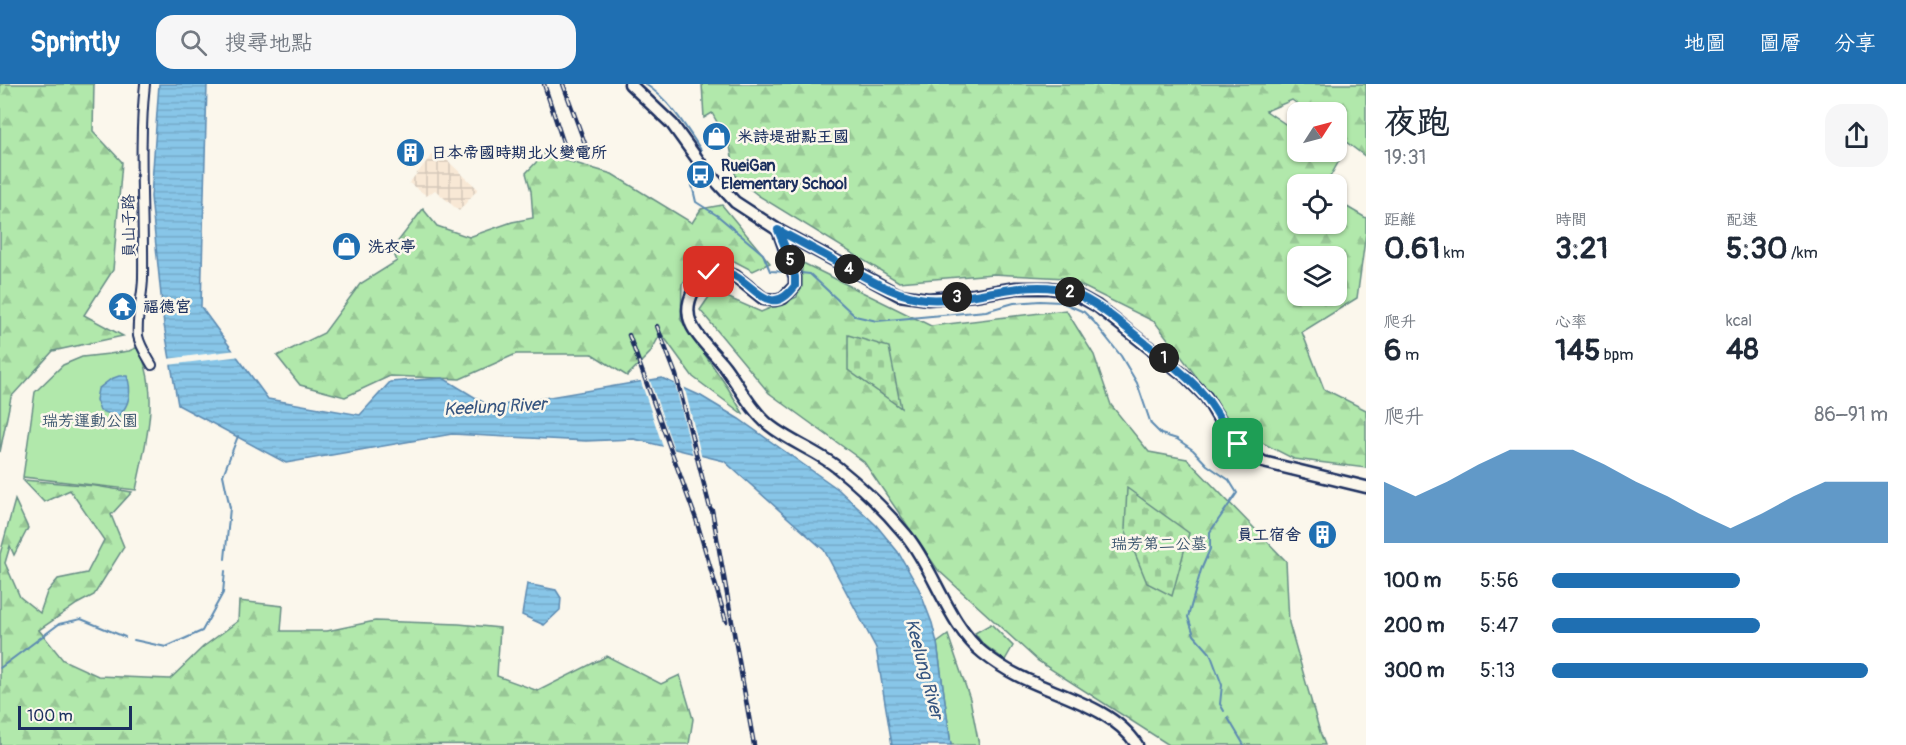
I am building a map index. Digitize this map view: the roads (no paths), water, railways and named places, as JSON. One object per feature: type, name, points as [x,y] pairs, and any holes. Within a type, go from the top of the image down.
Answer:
[{"type":"main road","points":[[630,84],[666,118],[703,167],[735,202],[778,230],[899,295],[928,299],[1016,288],[1049,288],[1070,291],[1111,316],[1185,376],[1206,398],[1227,432],[1263,462],[1366,487]]},
{"type":"main road","points":[[778,230],[795,277],[795,286],[790,293],[775,300],[764,299],[735,276],[717,269],[709,272],[699,282],[690,298],[688,308],[692,328],[770,425],[835,466],[864,490],[907,536],[934,577],[949,608],[975,646],[1016,675],[1083,703],[1116,723],[1137,745]]},
{"type":"street","name":"員山子路","points":[[145,84],[142,106],[143,279],[137,322],[139,339],[152,364]]},
{"type":"water","name":"Keelung River","points":[[159,84],[207,84],[201,307],[268,399],[360,415],[390,382],[443,378],[491,407],[662,378],[701,396],[739,419],[838,489],[876,525],[898,552],[919,589],[932,623],[937,643],[951,745],[892,745],[876,648],[824,550],[724,461],[634,439],[586,441],[452,434],[286,463],[178,405],[164,325],[151,197]]},
{"type":"water","points":[[119,376],[127,376],[130,392],[125,408],[118,416],[100,411],[96,400],[98,389]]},
{"type":"water","points":[[527,584],[556,590],[561,598],[560,610],[544,625],[522,615]]},
{"type":"waterway","points":[[645,84],[662,97],[676,114],[701,150],[700,153]]},
{"type":"waterway","points":[[695,167],[692,185],[696,202],[718,216],[763,254],[770,271],[788,272]]},
{"type":"waterway","points":[[801,273],[810,274],[855,316],[877,321],[986,311],[1014,303],[1040,301],[1061,302],[1084,312],[1094,322],[1121,356],[1137,383],[1151,424],[1161,434],[1177,439],[1193,450],[1207,465],[1229,480],[1237,493],[1210,532],[1210,549],[1201,570],[1188,617],[1194,635],[1210,653],[1222,685],[1220,704],[1224,711]]},
{"type":"waterway","points":[[225,559],[230,508],[223,475],[238,436]]},
{"type":"waterway","points":[[134,640],[166,647],[202,631],[223,593],[225,571]]},
{"type":"waterway","points":[[0,668],[59,624],[81,619],[125,637]]},
{"type":"waterway","points":[[1228,718],[1244,745]]},
{"type":"railway","points":[[544,84],[568,157]]},
{"type":"railway","points":[[563,84],[591,160]]},
{"type":"railway","points":[[657,326],[676,375],[712,510],[754,745]]},
{"type":"railway","points":[[629,335],[696,519],[726,621]]},
{"type":"place","name":"米詩堤甜點王國","points":[[716,137]]},
{"type":"place","name":"日本帝國時期北火變電所","points":[[410,153]]},
{"type":"place","name":"RueiGan Elementary School","points":[[700,175]]},
{"type":"place","name":"洗衣亭","points":[[347,247]]},
{"type":"place","name":"福德宮","points":[[122,307]]},
{"type":"place","name":"員工宿舍","points":[[1322,535]]},
{"type":"park label","name":"瑞芳運動公園","points":[[90,421]]},
{"type":"park label","name":"瑞芳第二公墓","points":[[1159,544]]}]
